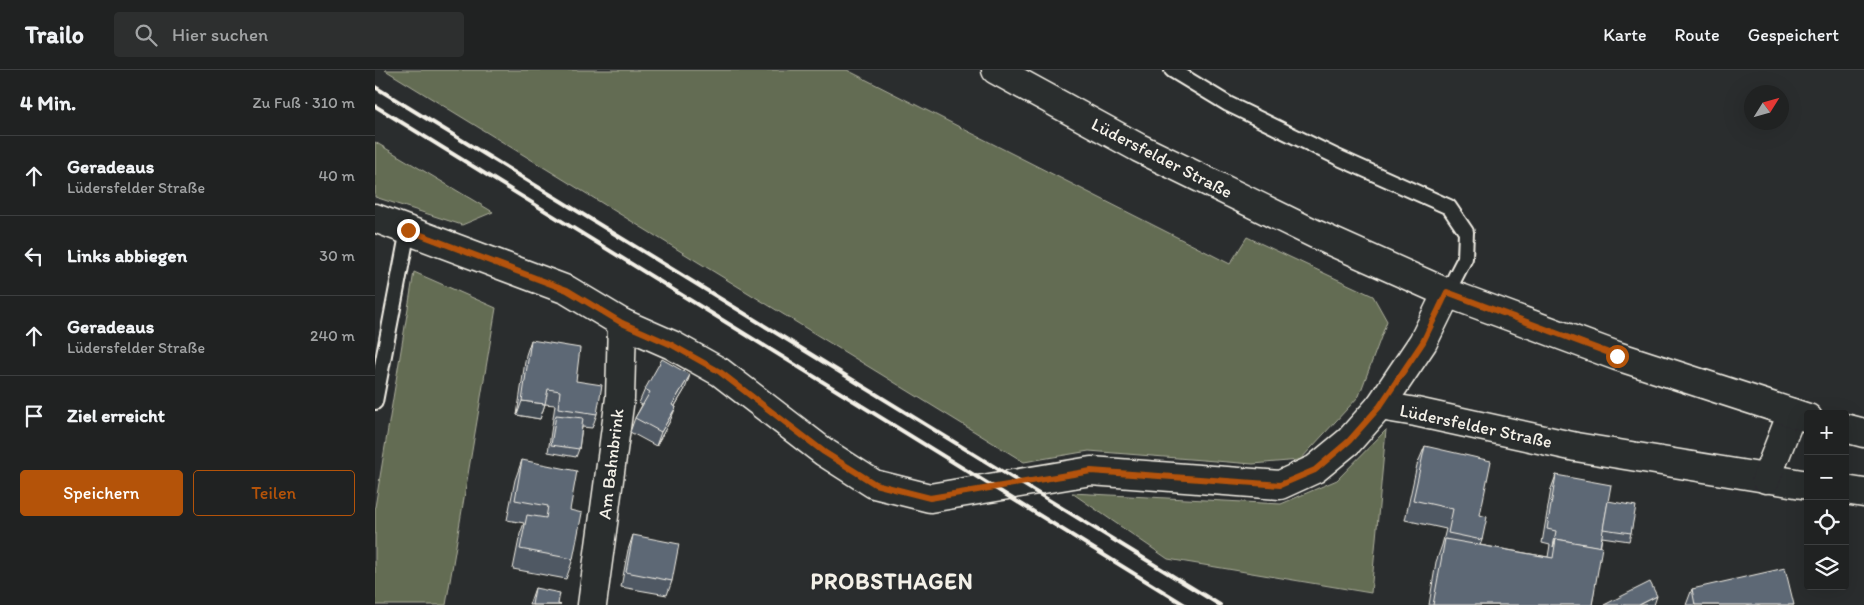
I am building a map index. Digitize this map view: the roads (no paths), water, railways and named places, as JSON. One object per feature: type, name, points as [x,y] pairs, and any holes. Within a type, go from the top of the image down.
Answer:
[{"type":"street","name":"Lüdersfelder Straße","points":[[996,70],[1139,148],[1315,234],[1447,292],[1617,356],[1800,416]]},
{"type":"street","name":"Lüdersfelder Straße","points":[[375,218],[567,290],[622,323],[672,345],[720,372],[824,452],[875,484],[930,498],[1091,471],[1280,485],[1315,470],[1349,441],[1380,406],[1576,447],[1804,484]]},
{"type":"street","points":[[1380,406],[1423,342],[1447,292]]},
{"type":"street","name":"Am Bahnbrink","points":[[592,605],[620,398],[622,323]]},
{"type":"street","points":[[1766,479],[1800,416]]},
{"type":"street","points":[[1849,429],[1864,432]]},
{"type":"street","points":[[1849,491],[1864,493]]},
{"type":"lane","points":[[1172,70],[1228,104],[1337,157],[1449,207],[1466,232],[1465,258],[1447,292]]},
{"type":"lane","points":[[375,402],[408,230]]},
{"type":"railway","points":[[375,87],[1220,605]]},
{"type":"railway","points":[[375,106],[1185,605]]},
{"type":"district","name":"PROBSTHAGEN","points":[[892,581]]}]
